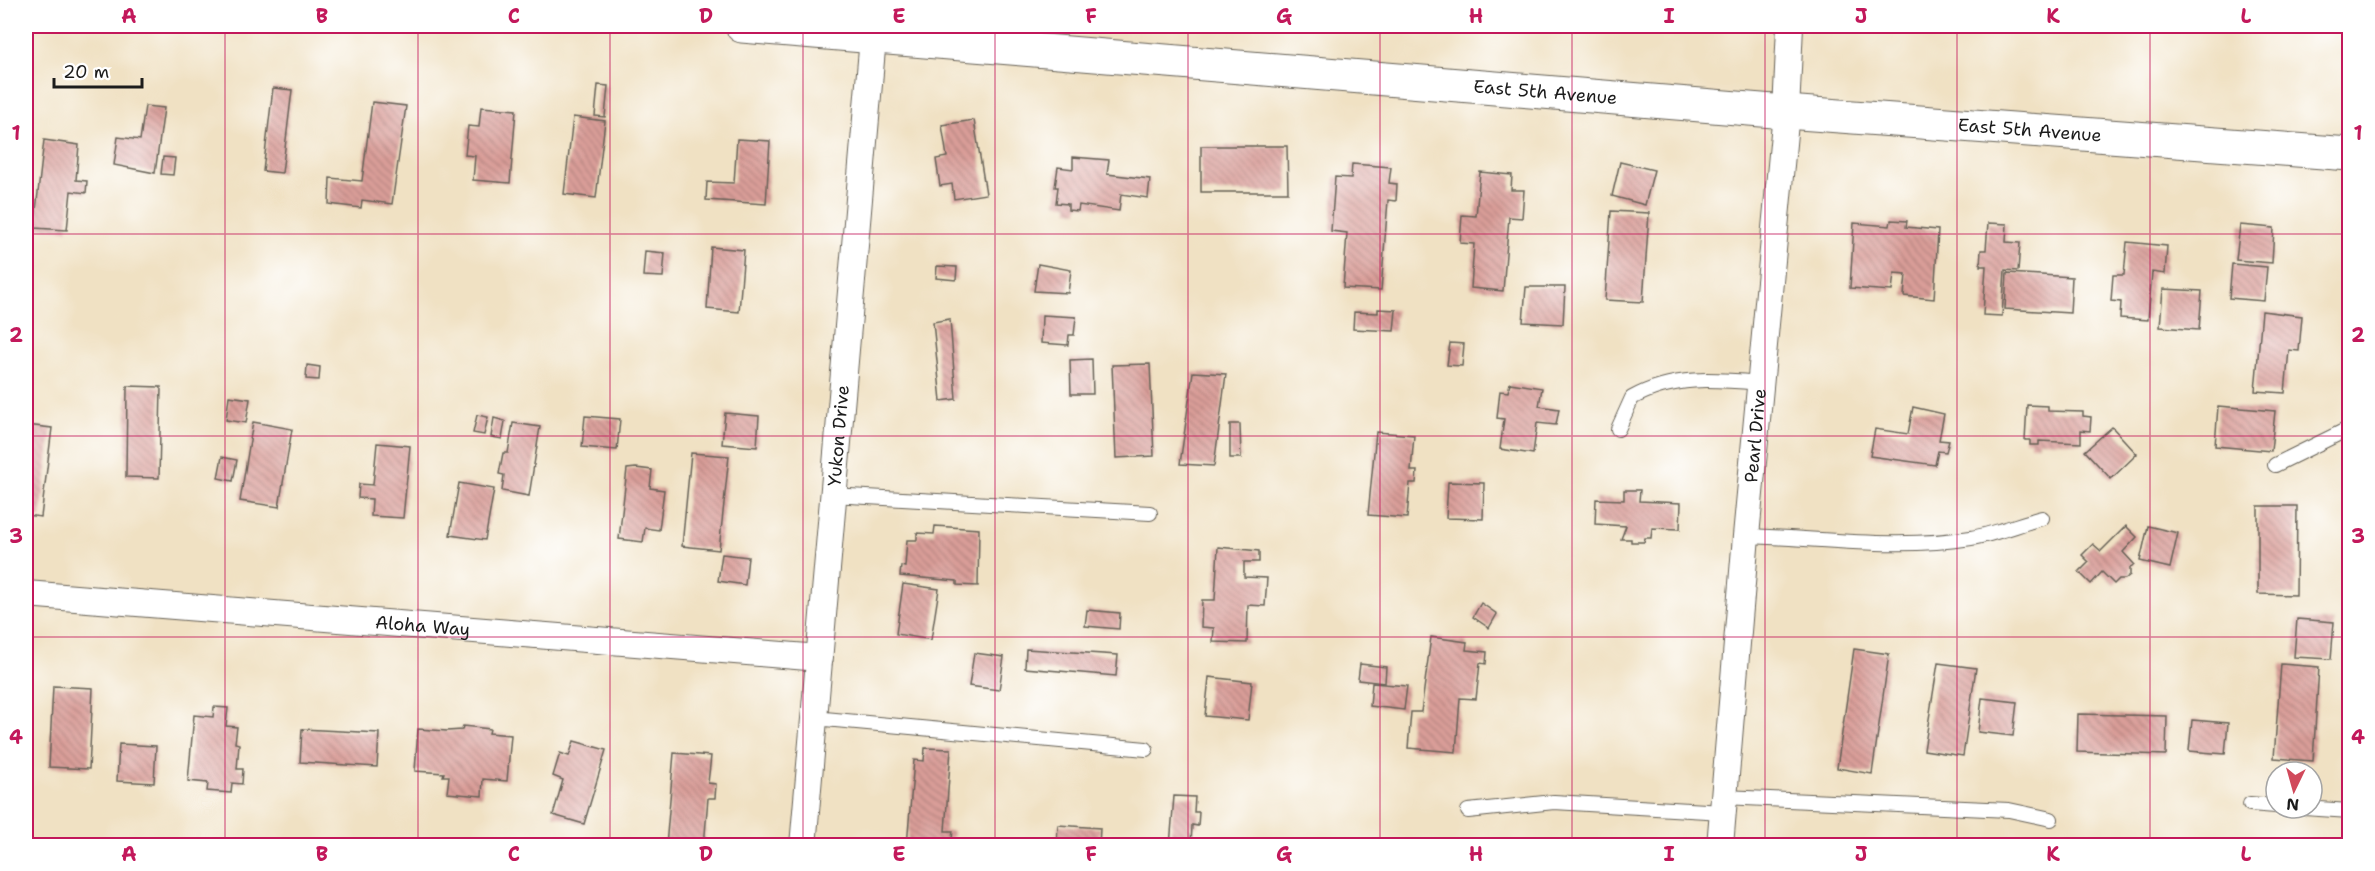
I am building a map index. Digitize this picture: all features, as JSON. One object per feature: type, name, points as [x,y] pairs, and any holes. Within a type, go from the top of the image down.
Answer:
[{"type":"street","name":"East 5th Avenue","points":[[742,26],[874,31],[1786,112],[2349,154]]},
{"type":"street","name":"Pearl Drive","points":[[1720,846],[1746,536],[1786,112],[1790,26]]},
{"type":"street","name":"Yukon Drive","points":[[803,846],[874,31]]},
{"type":"street","name":"Aloha Way","points":[[26,594],[820,658]]},
{"type":"lane","points":[[1618,429],[1632,398],[1668,382],[1705,379],[1760,383]]},
{"type":"lane","points":[[2275,465],[2349,428]]},
{"type":"lane","points":[[832,495],[1150,513]]},
{"type":"lane","points":[[1746,536],[1879,544],[1943,541],[1973,537],[2042,518]]},
{"type":"lane","points":[[814,718],[1146,749]]},
{"type":"lane","points":[[1468,811],[1554,802],[2009,810],[2051,819]]},
{"type":"lane","points":[[2250,804],[2264,805]]},
{"type":"lane","points":[[2324,809],[2349,811]]},
{"type":"building","points":[[2114,26],[2125,26],[2125,31],[2114,31]]},
{"type":"building","points":[[598,85],[608,86],[605,117],[595,116]]},
{"type":"building","points":[[273,88],[292,90],[282,173],[263,171]]},
{"type":"building","points":[[372,102],[406,106],[392,204],[362,200],[361,208],[329,204],[330,178],[362,181]]},
{"type":"building","points":[[145,106],[164,108],[155,173],[114,165],[118,137],[140,140]]},
{"type":"building","points":[[481,107],[516,110],[510,183],[473,180],[475,156],[465,155],[468,126],[479,127]]},
{"type":"building","points":[[573,117],[605,121],[596,198],[564,194]]},
{"type":"building","points":[[974,120],[986,194],[954,199],[952,184],[940,186],[936,159],[947,157],[942,125]]},
{"type":"building","points":[[737,139],[770,141],[766,204],[706,200],[707,182],[734,183]]},
{"type":"building","points":[[44,140],[79,145],[76,180],[87,181],[86,193],[71,191],[67,230],[34,228]]},
{"type":"building","points":[[1201,146],[1287,146],[1288,192],[1201,192]]},
{"type":"building","points":[[163,157],[175,158],[173,175],[161,174]]},
{"type":"building","points":[[1073,157],[1109,160],[1107,174],[1150,179],[1148,198],[1121,194],[1119,211],[1079,205],[1078,211],[1068,210],[1068,204],[1056,203],[1058,187],[1055,187],[1058,167],[1073,169]]},
{"type":"building","points":[[1620,162],[1654,170],[1645,205],[1612,196]]},
{"type":"building","points":[[1352,164],[1391,167],[1389,183],[1397,184],[1396,201],[1388,200],[1381,290],[1343,288],[1347,233],[1331,231],[1335,177],[1351,178]]},
{"type":"building","points":[[1480,172],[1512,175],[1511,190],[1524,190],[1522,218],[1509,217],[1503,291],[1471,288],[1474,244],[1460,243],[1462,215],[1476,216]]},
{"type":"building","points":[[1611,211],[1649,213],[1643,302],[1605,300]]},
{"type":"building","points":[[1891,220],[1907,221],[1906,227],[1938,230],[1934,299],[1904,296],[1906,274],[1894,273],[1892,291],[1850,288],[1854,223],[1890,226]]},
{"type":"building","points":[[1988,223],[2007,224],[2006,242],[2020,243],[2018,271],[2005,270],[2002,316],[1983,315],[1986,266],[1980,266],[1981,250],[1986,250]]},
{"type":"building","points":[[2240,225],[2274,228],[2272,263],[2236,260]]},
{"type":"building","points":[[2127,242],[2167,246],[2165,274],[2152,272],[2148,320],[2120,318],[2121,302],[2111,301],[2113,275],[2124,275]]},
{"type":"building","points":[[711,247],[744,250],[739,312],[707,309]]},
{"type":"building","points":[[645,251],[665,253],[663,277],[643,276]]},
{"type":"building","points":[[1038,264],[1071,270],[1068,293],[1034,291]]},
{"type":"building","points":[[2232,264],[2267,267],[2264,301],[2229,298]]},
{"type":"building","points":[[937,266],[957,267],[956,280],[936,278]]},
{"type":"building","points":[[2007,273],[2072,277],[2070,313],[2005,309]]},
{"type":"building","points":[[1526,287],[1565,287],[1563,324],[1523,322]]},
{"type":"building","points":[[2163,289],[2202,291],[2199,330],[2160,327]]},
{"type":"building","points":[[1378,309],[1396,310],[1394,331],[1353,329],[1354,312],[1378,313]]},
{"type":"building","points":[[2262,311],[2302,316],[2299,351],[2289,350],[2285,393],[2255,391]]},
{"type":"building","points":[[1042,315],[1076,317],[1074,335],[1069,335],[1068,345],[1041,343]]},
{"type":"building","points":[[950,319],[956,399],[941,401],[933,322]]},
{"type":"building","points":[[1450,343],[1464,344],[1462,366],[1447,365]]},
{"type":"building","points":[[1092,359],[1093,394],[1071,394],[1070,360]]},
{"type":"building","points":[[1150,364],[1154,456],[1116,458],[1112,365]]},
{"type":"building","points":[[307,365],[320,367],[319,380],[306,379]]},
{"type":"building","points":[[1193,372],[1226,374],[1214,466],[1180,464]]},
{"type":"building","points":[[1510,383],[1542,388],[1539,406],[1559,409],[1556,425],[1537,423],[1533,454],[1500,449],[1504,419],[1497,418],[1500,391],[1508,392]]},
{"type":"building","points":[[127,386],[161,387],[159,478],[126,477]]},
{"type":"building","points":[[229,396],[250,399],[246,423],[226,420]]},
{"type":"building","points":[[2027,405],[2048,406],[2048,411],[2083,412],[2083,416],[2091,417],[2090,431],[2081,430],[2081,443],[2039,441],[2039,445],[2030,445],[2030,440],[2025,440]]},
{"type":"building","points":[[2218,406],[2275,411],[2271,451],[2215,446]]},
{"type":"building","points":[[1913,407],[1944,414],[1939,440],[1949,441],[1946,452],[1938,451],[1935,465],[1870,456],[1875,429],[1908,434]]},
{"type":"building","points":[[725,413],[759,416],[757,447],[722,444]]},
{"type":"building","points":[[477,415],[488,417],[484,435],[473,433]]},
{"type":"building","points":[[585,416],[620,419],[617,450],[582,447]]},
{"type":"building","points":[[494,418],[505,421],[502,439],[491,437]]},
{"type":"building","points":[[253,422],[292,429],[279,507],[240,501]]},
{"type":"building","points":[[513,423],[540,427],[529,496],[502,491],[504,475],[499,474],[503,453],[508,453]]},
{"type":"building","points":[[1230,424],[1240,424],[1241,458],[1230,458]]},
{"type":"building","points":[[26,425],[52,428],[41,517],[26,515]]},
{"type":"building","points":[[2112,427],[2137,454],[2111,479],[2085,451]]},
{"type":"building","points":[[1376,432],[1414,435],[1411,471],[1417,471],[1416,483],[1410,483],[1407,518],[1368,515]]},
{"type":"building","points":[[377,443],[410,446],[403,518],[371,516],[372,499],[358,498],[359,484],[373,485]]},
{"type":"building","points":[[691,453],[729,456],[719,550],[682,546]]},
{"type":"building","points":[[222,457],[237,460],[233,481],[218,478]]},
{"type":"building","points":[[627,469],[652,470],[650,488],[664,490],[659,530],[645,528],[643,542],[619,539]]},
{"type":"building","points":[[1448,482],[1484,483],[1483,519],[1446,518]]},
{"type":"building","points":[[459,483],[494,489],[485,540],[450,535]]},
{"type":"building","points":[[1624,490],[1640,490],[1639,501],[1681,503],[1680,529],[1652,528],[1651,538],[1645,538],[1644,542],[1631,542],[1631,539],[1621,539],[1626,526],[1595,524],[1596,499],[1624,500]]},
{"type":"building","points":[[2258,506],[2297,506],[2296,595],[2258,594]]},
{"type":"building","points":[[935,526],[979,529],[978,586],[957,585],[957,581],[900,576],[901,566],[905,567],[907,540],[917,540],[917,533],[934,534]]},
{"type":"building","points":[[2126,526],[2137,537],[2123,552],[2134,564],[2130,568],[2130,575],[2125,579],[2119,579],[2114,584],[2102,572],[2091,584],[2079,572],[2089,562],[2082,555],[2093,544],[2101,551]]},
{"type":"building","points":[[2148,526],[2178,533],[2170,568],[2140,561]]},
{"type":"building","points":[[1218,547],[1259,551],[1259,562],[1244,562],[1244,577],[1267,578],[1265,606],[1248,605],[1247,643],[1213,642],[1214,628],[1201,627],[1202,600],[1215,600]]},
{"type":"building","points":[[722,554],[748,557],[745,585],[718,581]]},
{"type":"building","points":[[903,584],[939,589],[931,640],[896,634]]},
{"type":"building","points":[[1481,603],[1497,614],[1489,628],[1473,617]]},
{"type":"building","points":[[1087,610],[1120,613],[1119,629],[1085,626]]},
{"type":"building","points":[[2297,619],[2334,622],[2331,659],[2294,657]]},
{"type":"building","points":[[1431,637],[1467,642],[1466,650],[1487,652],[1486,664],[1480,663],[1476,699],[1460,698],[1456,752],[1408,748],[1411,712],[1421,712]]},
{"type":"building","points":[[1026,649],[1118,655],[1116,676],[1025,668]]},
{"type":"building","points":[[1854,649],[1889,654],[1872,774],[1837,768]]},
{"type":"building","points":[[974,653],[1004,657],[999,690],[969,686]]},
{"type":"building","points":[[1938,663],[1976,668],[1963,756],[1924,750]]},
{"type":"building","points":[[1360,664],[1386,667],[1385,683],[1358,680]]},
{"type":"building","points":[[2281,664],[2319,667],[2313,760],[2274,758]]},
{"type":"building","points":[[1209,677],[1252,682],[1248,720],[1205,716]]},
{"type":"building","points":[[1372,683],[1407,686],[1404,710],[1370,706]]},
{"type":"building","points":[[53,686],[93,688],[89,769],[49,767]]},
{"type":"building","points":[[1982,698],[2017,702],[2013,736],[1978,732]]},
{"type":"building","points":[[214,707],[228,708],[226,726],[237,727],[235,743],[239,744],[237,769],[243,769],[242,784],[232,783],[231,793],[207,791],[208,783],[188,781],[194,715],[213,717]]},
{"type":"building","points":[[2078,714],[2167,716],[2166,755],[2077,752]]},
{"type":"building","points":[[2192,720],[2228,723],[2225,754],[2189,751]]},
{"type":"building","points":[[463,726],[490,729],[489,733],[511,735],[507,781],[483,779],[482,796],[447,793],[449,776],[443,776],[444,773],[415,771],[418,729],[462,730]]},
{"type":"building","points":[[302,729],[379,733],[377,767],[300,762]]},
{"type":"building","points":[[574,741],[606,750],[584,824],[553,815],[563,780],[553,776],[560,753],[569,756]]},
{"type":"building","points":[[119,744],[156,746],[154,783],[117,781]]},
{"type":"building","points":[[925,748],[951,749],[945,831],[953,831],[951,846],[907,846],[914,760],[924,761]]},
{"type":"building","points":[[674,753],[711,756],[708,783],[716,784],[715,798],[708,798],[704,846],[666,846]]},
{"type":"building","points":[[1174,796],[1195,797],[1194,812],[1199,812],[1198,826],[1192,825],[1191,846],[1170,846]]},
{"type":"building","points":[[1058,825],[1100,828],[1099,846],[1023,846],[1023,840],[1057,843]]}]
